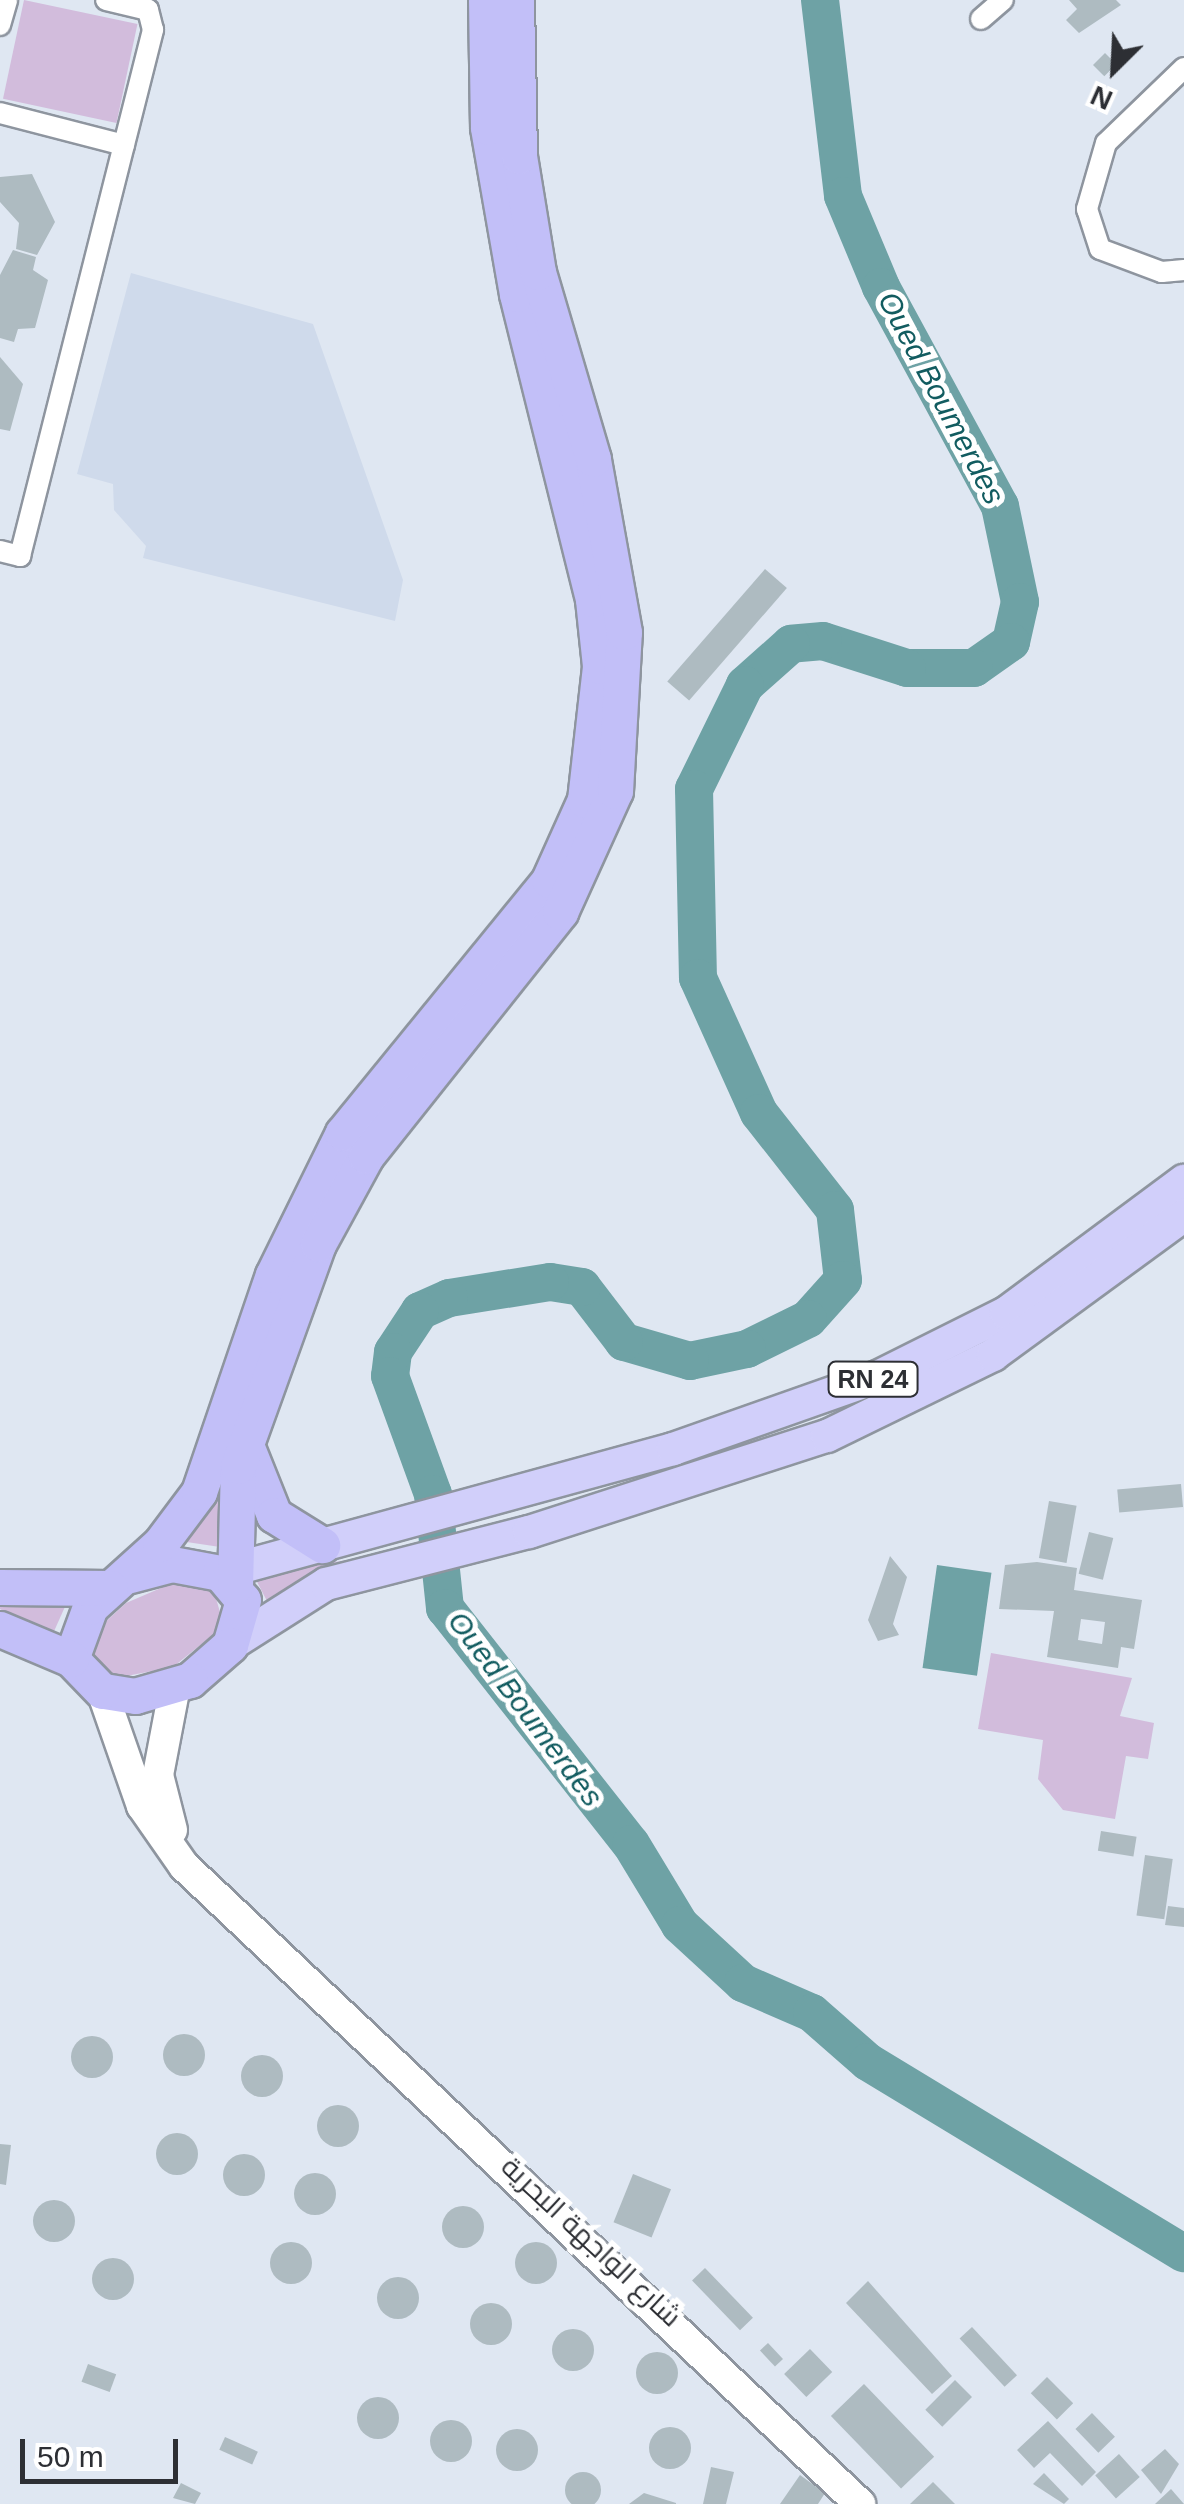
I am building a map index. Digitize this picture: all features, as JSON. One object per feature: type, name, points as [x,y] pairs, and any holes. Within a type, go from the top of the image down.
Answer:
[{"type":"highway","points":[[70,1659],[78,1623],[180,1520],[216,1456],[273,1274],[343,1132],[550,880],[585,800],[600,666],[593,599],[516,294],[488,126],[486,0]]},
{"type":"highway","points":[[0,1630],[70,1659],[102,1691],[175,1686],[230,1645],[242,1622],[230,1576],[234,1496],[247,1436],[342,1194],[560,912],[614,791],[624,632],[593,459],[538,272],[519,156],[516,0]]},
{"type":"highway","points":[[247,1436],[249,1464],[274,1515],[322,1545]]},
{"type":"highway","points":[[0,1587],[120,1581],[172,1564],[230,1576]]},
{"type":"main road","name":"RN 24","points":[[230,1576],[322,1545],[746,1427],[892,1371],[1020,1304],[1184,1181]]},
{"type":"main road","name":"RN 24","points":[[230,1645],[310,1592],[365,1573],[529,1532],[764,1459],[946,1380],[1046,1322],[1184,1215]]},
{"type":"main road","name":"شارع الواجهة البحرية","points":[[175,1686],[158,1775],[165,1817],[316,1986]]},
{"type":"main road","name":"شارع الواجهة البحرية","points":[[102,1691],[154,1828],[860,2504]]},
{"type":"street","points":[[0,26],[7,0]]},
{"type":"street","points":[[0,550],[20,556],[154,16],[106,0]]},
{"type":"street","points":[[981,20],[1003,0]]},
{"type":"street","points":[[1184,68],[1106,142],[1088,210],[1100,250],[1162,272],[1184,270]]},
{"type":"street","points":[[0,113],[124,145]]},
{"type":"shaded area","points":[[24,0],[137,24],[116,123],[3,99]]},
{"type":"shaded area","points":[[131,273],[313,324],[403,580],[395,621],[143,558],[146,546],[114,510],[113,484],[77,474]]},
{"type":"shaded area","points":[[224,1476],[220,1547],[180,1541]]},
{"type":"shaded area","points":[[347,1560],[268,1603],[253,1574],[278,1571]]},
{"type":"shaded area","points":[[937,1565],[991,1573],[977,1676],[923,1668]]},
{"type":"shaded area","points":[[175,1582],[213,1588],[224,1626],[173,1667],[111,1679],[90,1659],[91,1635],[126,1603]]},
{"type":"shaded area","points":[[0,1598],[68,1600],[51,1638],[0,1609]]},
{"type":"shaded area","points":[[991,1653],[1132,1678],[1120,1716],[1154,1723],[1148,1759],[1126,1756],[1115,1819],[1063,1810],[1038,1779],[1043,1740],[978,1729]]},
{"type":"building","points":[[1069,0],[1116,0],[1121,5],[1079,33],[1066,20],[1077,9]]},
{"type":"building","points":[[1105,53],[1116,64],[1104,76],[1093,65]]},
{"type":"building","points":[[32,174],[55,222],[37,255],[16,249],[19,223],[0,202],[0,177]]},
{"type":"building","points":[[13,250],[36,257],[33,270],[48,280],[35,328],[18,329],[14,342],[0,338],[0,275]]},
{"type":"building","points":[[0,357],[23,384],[10,431],[0,429]]},
{"type":"building","points":[[765,569],[787,588],[689,700],[667,681]]},
{"type":"building","points":[[1181,1484],[1183,1507],[1119,1512],[1117,1490]]},
{"type":"building","points":[[1049,1501],[1077,1506],[1067,1563],[1039,1558]]},
{"type":"building","points":[[1089,1532],[1113,1538],[1103,1580],[1079,1574]]},
{"type":"building","points":[[890,1556],[907,1577],[893,1624],[899,1635],[878,1641],[868,1620]]},
{"type":"building","points":[[1037,1562],[1077,1568],[1074,1590],[1142,1600],[1134,1649],[1121,1647],[1118,1668],[1047,1657],[1054,1611],[999,1609],[1005,1565]],"holes":[[[1081,1619],[1105,1622],[1102,1644],[1078,1640]]]},
{"type":"building","points":[[1101,1831],[1137,1837],[1133,1856],[1098,1851]]},
{"type":"building","points":[[1145,1855],[1173,1859],[1164,1919],[1137,1915]]},
{"type":"building","points":[[1168,1906],[1184,1908],[1184,1927],[1165,1925]]},
{"type":"building","points":[[184,2034],[199,2040],[205,2055],[199,2070],[184,2076],[169,2070],[163,2055],[169,2040]]},
{"type":"building","points":[[92,2036],[107,2042],[113,2057],[107,2072],[92,2078],[77,2072],[71,2057],[77,2042]]},
{"type":"building","points":[[262,2055],[277,2061],[283,2076],[277,2091],[262,2097],[247,2091],[241,2076],[247,2061]]},
{"type":"building","points":[[338,2105],[353,2111],[359,2126],[353,2141],[338,2147],[323,2141],[317,2126],[323,2111]]},
{"type":"building","points":[[177,2133],[192,2139],[198,2154],[192,2169],[177,2175],[162,2169],[156,2154],[162,2139]]},
{"type":"building","points":[[0,2144],[11,2145],[6,2185],[0,2184]]},
{"type":"building","points":[[244,2154],[259,2160],[265,2175],[259,2190],[244,2196],[229,2190],[223,2175],[229,2160]]},
{"type":"building","points":[[315,2173],[330,2179],[336,2194],[330,2209],[315,2215],[300,2209],[294,2194],[300,2179]]},
{"type":"building","points":[[633,2174],[671,2189],[652,2238],[614,2222]]},
{"type":"building","points":[[54,2200],[69,2206],[75,2221],[69,2236],[54,2242],[39,2236],[33,2221],[39,2206]]},
{"type":"building","points":[[463,2206],[478,2212],[484,2227],[478,2242],[463,2248],[448,2242],[442,2227],[448,2212]]},
{"type":"building","points":[[291,2242],[306,2248],[312,2263],[306,2278],[291,2284],[276,2278],[270,2263],[276,2248]]},
{"type":"building","points":[[536,2242],[551,2248],[557,2263],[551,2278],[536,2284],[521,2278],[515,2263],[521,2248]]},
{"type":"building","points":[[113,2258],[128,2264],[134,2279],[128,2294],[113,2300],[98,2294],[92,2279],[98,2264]]},
{"type":"building","points":[[705,2268],[753,2318],[740,2330],[692,2281]]},
{"type":"building","points":[[398,2277],[413,2283],[419,2298],[413,2313],[398,2319],[383,2313],[377,2298],[383,2283]]},
{"type":"building","points":[[868,2281],[952,2376],[932,2394],[846,2303]]},
{"type":"building","points":[[491,2303],[506,2309],[512,2324],[506,2339],[491,2345],[476,2339],[470,2324],[476,2309]]},
{"type":"building","points":[[972,2327],[1017,2375],[1005,2387],[960,2339]]},
{"type":"building","points":[[573,2329],[588,2335],[594,2350],[588,2365],[573,2371],[558,2365],[552,2350],[558,2335]]},
{"type":"building","points":[[768,2343],[783,2359],[775,2367],[760,2351]]},
{"type":"building","points":[[810,2349],[832,2372],[806,2397],[784,2374]]},
{"type":"building","points":[[657,2352],[672,2358],[678,2373],[672,2388],[657,2394],[642,2388],[636,2373],[642,2358]]},
{"type":"building","points":[[88,2364],[116,2374],[110,2392],[82,2382]]},
{"type":"building","points":[[1047,2377],[1073,2403],[1057,2419],[1031,2393]]},
{"type":"building","points":[[955,2380],[972,2397],[942,2427],[925,2410]]},
{"type":"building","points":[[864,2384],[934,2457],[901,2489],[831,2416]]},
{"type":"building","points":[[378,2397],[393,2403],[399,2418],[393,2433],[378,2439],[363,2433],[357,2418],[363,2403]]},
{"type":"building","points":[[1092,2413],[1115,2437],[1098,2453],[1075,2429]]},
{"type":"building","points":[[451,2420],[466,2426],[472,2441],[466,2456],[451,2462],[436,2456],[430,2441],[436,2426]]},
{"type":"building","points":[[1048,2421],[1096,2472],[1082,2486],[1050,2453],[1034,2468],[1017,2450]]},
{"type":"building","points":[[670,2427],[685,2433],[691,2448],[685,2463],[670,2469],[655,2463],[649,2448],[655,2433]]},
{"type":"building","points":[[517,2429],[532,2435],[538,2450],[532,2465],[517,2471],[502,2465],[496,2450],[502,2435]]},
{"type":"building","points":[[225,2437],[258,2452],[252,2464],[219,2450]]},
{"type":"building","points":[[1165,2449],[1179,2464],[1161,2494],[1141,2470]]},
{"type":"building","points":[[1119,2454],[1140,2477],[1116,2498],[1095,2475]]},
{"type":"building","points":[[711,2467],[734,2472],[726,2504],[703,2504]]},
{"type":"building","points":[[583,2472],[596,2477],[601,2490],[596,2503],[583,2508],[570,2503],[565,2490],[570,2477]]},
{"type":"building","points":[[1044,2473],[1069,2499],[1064,2504],[1033,2484]]},
{"type":"building","points":[[800,2475],[825,2493],[818,2504],[780,2504]]},
{"type":"building","points":[[933,2482],[955,2504],[910,2504]]},
{"type":"building","points":[[181,2483],[201,2493],[195,2504],[173,2498]]},
{"type":"building","points":[[1171,2489],[1184,2504],[1155,2504]]},
{"type":"building","points":[[644,2493],[676,2503],[676,2504],[629,2504]]},
{"type":"waterway","name":"Oued Boumerdes","points":[[820,0],[843,196],[881,287],[1000,506],[1020,602],[1011,642],[974,668],[907,668],[823,641],[791,644],[745,685],[694,789],[698,978],[759,1113],[835,1210],[843,1280],[808,1319],[747,1349],[690,1361],[624,1342],[582,1287],[550,1282],[449,1298],[420,1311],[393,1352],[390,1376],[433,1494],[445,1608],[631,1844],[680,1925],[743,1983],[812,2013],[868,2062],[1184,2253]]}]
